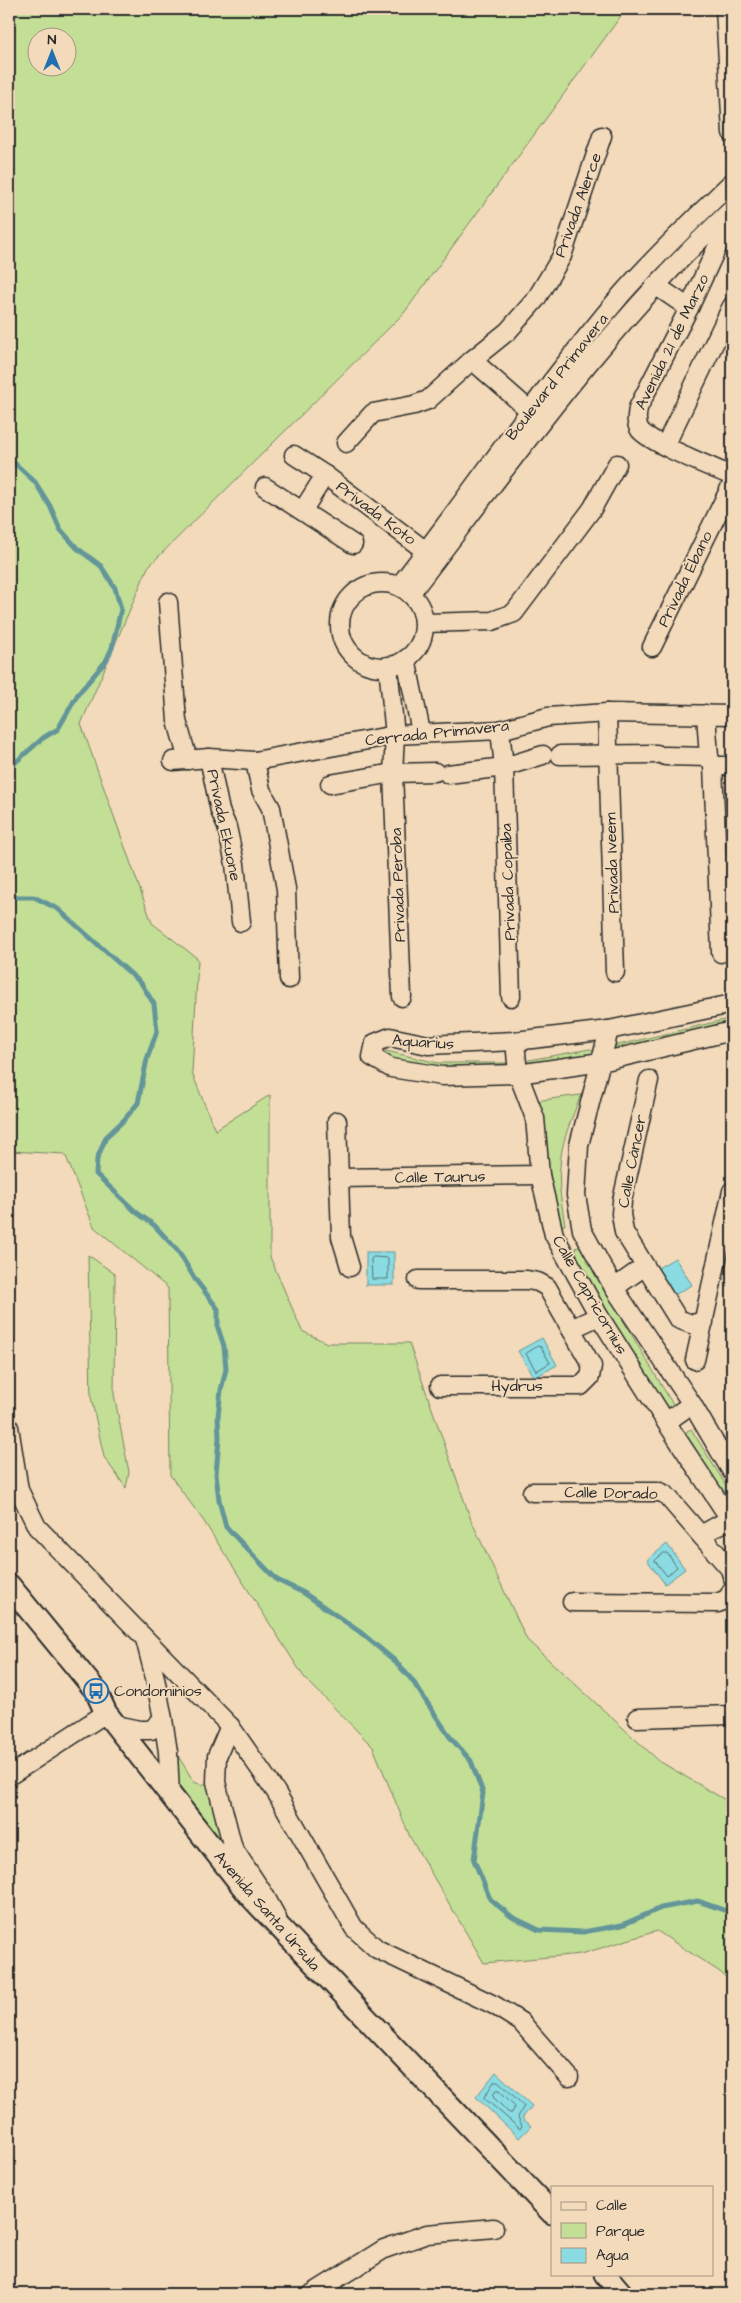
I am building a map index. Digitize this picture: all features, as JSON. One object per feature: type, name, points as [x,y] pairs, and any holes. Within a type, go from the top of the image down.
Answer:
[{"type":"street","points":[[728,13],[732,133]]},
{"type":"street","name":"Privada Alerce","points":[[346,443],[373,413],[414,405],[428,400],[472,360],[508,331],[536,300],[562,256],[602,136]]},
{"type":"street","name":"Boulevard Primavera","points":[[405,590],[536,416],[622,295],[684,227],[730,190]]},
{"type":"street","name":"Boulevard Primavera","points":[[536,416],[655,285],[732,209]]},
{"type":"street","name":"Avenida 21 de Marzo","points":[[732,215],[689,308],[638,408],[636,422],[641,432],[665,446],[732,476]]},
{"type":"street","points":[[655,285],[689,308]]},
{"type":"street","points":[[665,446],[732,306]]},
{"type":"street","points":[[472,360],[536,416]]},
{"type":"street","name":"Privada Koto","points":[[294,455],[325,475],[431,556]]},
{"type":"street","points":[[426,622],[492,621],[514,613],[592,509],[618,464]]},
{"type":"street","name":"Privada Koto","points":[[303,510],[325,475]]},
{"type":"street","name":"Privada Ébano","points":[[652,647],[732,484]]},
{"type":"street","points":[[265,487],[353,544]]},
{"type":"street","points":[[374,583],[390,583],[405,590],[418,601],[426,622],[424,636],[415,652],[400,663],[388,666],[364,664],[350,652],[341,637],[340,619],[346,601],[363,586],[374,583]]},
{"type":"street","name":"Cerrada Primavera","points":[[168,602],[180,760],[209,758],[255,761],[395,734],[500,730],[548,717],[607,713],[732,715]]},
{"type":"street","points":[[406,659],[421,732]]},
{"type":"street","points":[[388,666],[395,734]]},
{"type":"street","name":"Privada Iveem","points":[[607,713],[615,972]]},
{"type":"street","points":[[706,714],[711,762],[721,953]]},
{"type":"street","name":"Privada Copaiba","points":[[500,730],[504,767],[511,997]]},
{"type":"street","name":"Privada Peroba","points":[[395,734],[393,773],[402,997]]},
{"type":"street","points":[[330,784],[393,773],[441,773],[504,767],[551,755],[608,753],[661,755],[732,766]]},
{"type":"street","name":"Privada Ekuone","points":[[209,758],[220,811],[227,827],[235,864],[241,922]]},
{"type":"street","points":[[255,761],[261,790],[271,808],[286,889],[289,980]]},
{"type":"street","name":"Aquarius","points":[[732,1004],[609,1030],[515,1042],[428,1044],[390,1037],[375,1043],[372,1057],[391,1068],[442,1076],[518,1074],[601,1062],[732,1030]]},
{"type":"street","name":"Calle Capricornius","points":[[609,1030],[579,1145],[576,1195],[582,1230],[614,1288],[692,1404],[732,1472]]},
{"type":"street","name":"Calle Capricornius","points":[[515,1042],[518,1074],[535,1118],[540,1175],[554,1236],[600,1316],[731,1521]]},
{"type":"street","name":"Calle Cáncer","points":[[649,1080],[622,1201],[621,1214],[624,1232],[678,1320],[691,1324],[704,1322]]},
{"type":"street","points":[[338,1121],[341,1237],[350,1267]]},
{"type":"street","name":"Calle Taurus","points":[[340,1178],[540,1175]]},
{"type":"street","points":[[695,1360],[732,1191]]},
{"type":"street","points":[[554,1236],[575,1228],[582,1230]]},
{"type":"street","points":[[614,1288],[645,1266]]},
{"type":"street","points":[[418,1280],[528,1280],[538,1282],[547,1288],[571,1329],[600,1316]]},
{"type":"street","name":"Hydrus","points":[[440,1386],[582,1386],[590,1377],[592,1366],[571,1329]]},
{"type":"street","points":[[666,1422],[692,1404]]},
{"type":"street","points":[[9,1427],[18,1490],[37,1526],[230,1726],[276,1792],[354,1928],[377,1949],[494,2005],[521,2022],[569,2077]]},
{"type":"street","name":"Calle Dorado","points":[[532,1492],[660,1492],[666,1495],[701,1535],[730,1569],[732,1576]]},
{"type":"street","points":[[701,1535],[731,1521]]},
{"type":"street","name":"Avenida Santa Úrsula","points":[[9,1585],[96,1691],[111,1719],[250,1896],[362,2016],[551,2212]]},
{"type":"street","points":[[572,1602],[718,1603],[728,1598],[732,1590]]},
{"type":"street","points":[[145,1638],[155,1678],[168,1752],[170,1794]]},
{"type":"street","points":[[637,1718],[732,1715]]},
{"type":"street","points":[[9,1775],[111,1719],[140,1730],[151,1730],[162,1720]]},
{"type":"street","points":[[230,1726],[217,1756],[216,1782],[234,1848],[266,1896],[284,1932]]},
{"type":"street","points":[[312,2294],[384,2249],[427,2234],[494,2228]]},
{"type":"street","points":[[607,2276],[622,2294]]},
{"type":"green space","points":[[9,9],[626,9],[404,313],[148,567],[81,724],[152,923],[198,959],[192,1073],[215,1130],[270,1095],[270,1257],[302,1331],[327,1343],[409,1343],[471,1520],[527,1640],[659,1761],[732,1804],[732,1983],[720,1972],[657,1931],[581,1954],[484,1963],[410,1837],[373,1747],[304,1677],[203,1520],[170,1475],[168,1288],[94,1227],[65,1154],[9,1151]]},
{"type":"green space","points":[[732,1018],[732,1027],[614,1055],[610,1047]]},
{"type":"green space","points":[[590,1049],[593,1051],[593,1055],[528,1067],[526,1063],[529,1060]]},
{"type":"green space","points":[[386,1051],[438,1063],[507,1063],[510,1066],[435,1071],[386,1059],[383,1055]]},
{"type":"green space","points":[[581,1095],[562,1148],[560,1188],[565,1225],[554,1227],[535,1101]]},
{"type":"green space","points":[[584,1245],[592,1268],[675,1408],[665,1413],[582,1270],[575,1248]]},
{"type":"green space","points":[[88,1255],[115,1274],[114,1394],[129,1472],[126,1488],[104,1457],[91,1397]]},
{"type":"green space","points":[[691,1429],[732,1495],[732,1513],[682,1434]]},
{"type":"green space","points":[[178,1756],[194,1782],[202,1785],[208,1782],[217,1825],[229,1858],[179,1798],[177,1785]]},
{"type":"water","points":[[366,1252],[394,1252],[394,1285],[366,1285]]},
{"type":"water","points":[[675,1258],[692,1285],[667,1299],[651,1272]]},
{"type":"water","points":[[542,1338],[557,1365],[534,1378],[518,1351]]},
{"type":"water","points":[[667,1544],[685,1569],[665,1584],[647,1560]]},
{"type":"water","points":[[496,2072],[532,2106],[522,2118],[531,2126],[519,2138],[476,2097]]},
{"type":"waterway","points":[[9,458],[35,482],[50,506],[60,529],[77,548],[101,566],[115,588],[121,609],[112,648],[106,661],[78,694],[58,729],[43,738],[9,768]]},
{"type":"waterway","points":[[9,897],[34,897],[58,909],[141,983],[154,1004],[157,1031],[147,1059],[138,1103],[106,1137],[97,1159],[96,1174],[136,1212],[154,1225],[178,1251],[195,1279],[218,1309],[218,1328],[224,1346],[226,1369],[218,1416],[219,1438],[216,1474],[219,1500],[226,1527],[277,1580],[304,1593],[360,1632],[395,1661],[412,1680],[450,1737],[471,1761],[483,1793],[474,1860],[490,1899],[512,1917],[539,1930],[583,1932],[622,1925],[661,1908],[698,1901],[732,1913]]},
{"type":"place","name":"Condominios","points":[[96,1691]]}]
